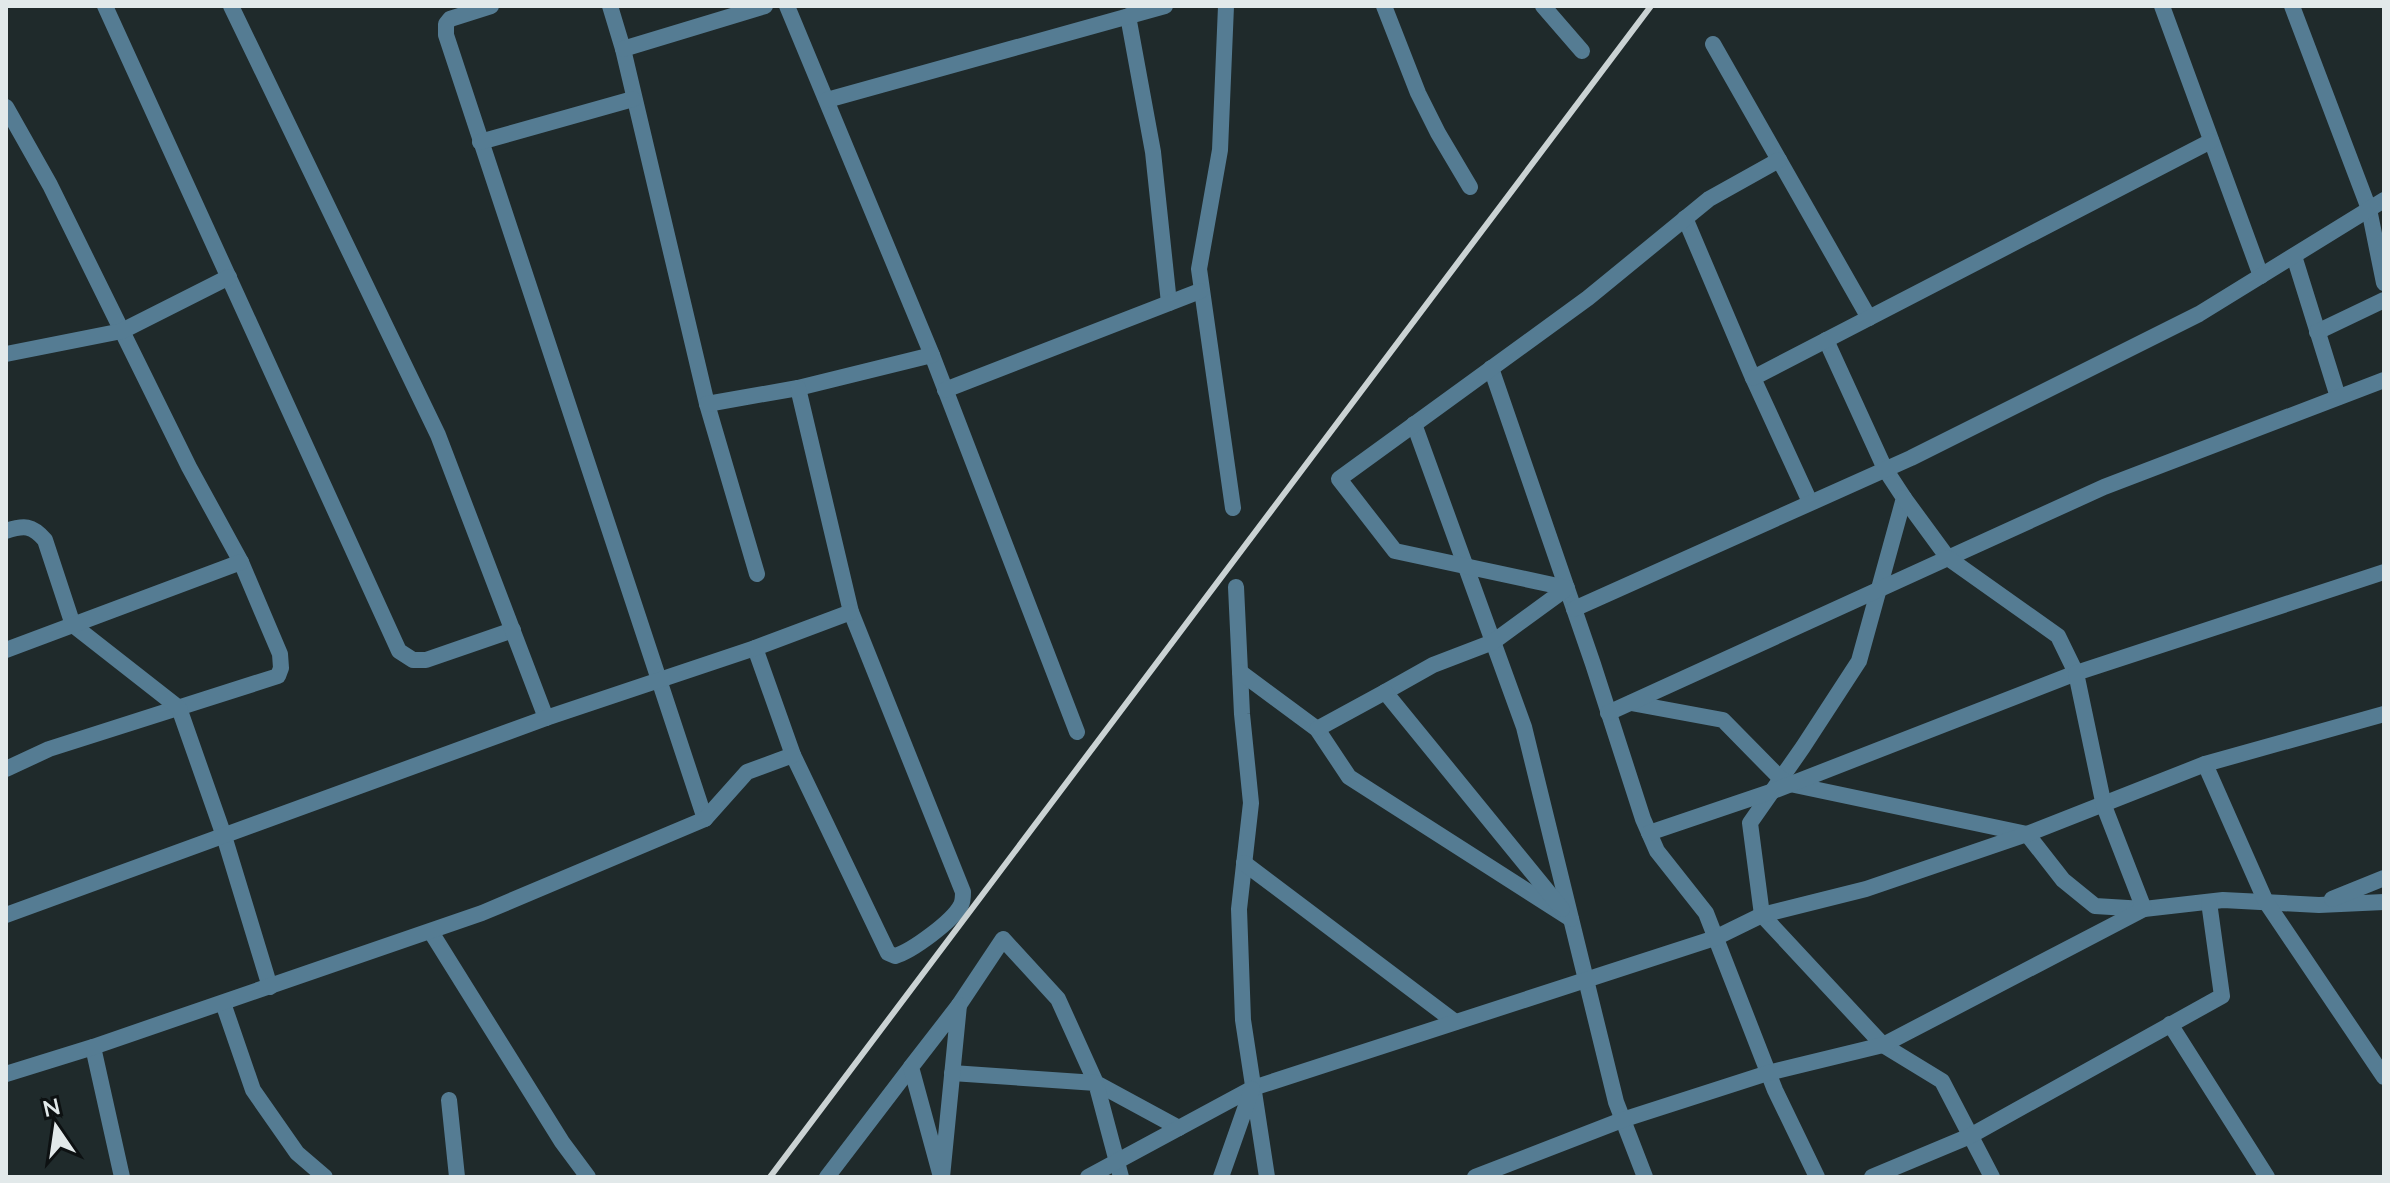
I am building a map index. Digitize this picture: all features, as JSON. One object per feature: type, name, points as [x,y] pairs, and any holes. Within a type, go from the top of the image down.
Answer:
[{"type":"street","points":[[105,6],[399,651],[413,660],[426,660],[513,630]]},
{"type":"street","points":[[231,6],[438,435],[546,718]]},
{"type":"street","points":[[491,6],[450,19],[446,24],[446,35],[705,819]]},
{"type":"street","points":[[610,6],[623,49],[707,404],[757,574]]},
{"type":"street","points":[[623,49],[765,6]]},
{"type":"street","points":[[787,6],[932,355],[1077,732]]},
{"type":"street","points":[[827,100],[1165,6]]},
{"type":"street","points":[[1226,6],[1220,150],[1199,269],[1233,508]]},
{"type":"street","points":[[1384,6],[1418,93],[1470,187]]},
{"type":"street","points":[[1543,6],[1582,51]]},
{"type":"street","points":[[2162,6],[2261,276]]},
{"type":"street","points":[[2292,6],[2369,209],[2384,283]]},
{"type":"street","points":[[1128,16],[1153,152],[1169,303]]},
{"type":"street","points":[[1713,44],[1869,318]]},
{"type":"street","points":[[480,142],[633,99]]},
{"type":"street","points":[[6,107],[50,185],[189,467],[241,562],[280,654],[281,668],[278,676],[49,749],[6,769]]},
{"type":"street","points":[[1753,378],[2211,141]]},
{"type":"street","points":[[1567,588],[1395,551],[1339,479],[1588,298],[1709,199],[1779,160]]},
{"type":"street","points":[[1574,609],[1885,469],[2199,314],[2384,200]]},
{"type":"street","points":[[1685,218],[1810,502]]},
{"type":"street","points":[[2294,256],[2338,397]]},
{"type":"street","points":[[6,354],[122,331],[229,277]]},
{"type":"street","points":[[945,390],[1200,291]]},
{"type":"street","points":[[2317,332],[2384,300]]},
{"type":"street","points":[[1826,340],[1885,469],[1948,558],[2058,636],[2076,673],[2104,806],[2144,909]]},
{"type":"street","points":[[707,404],[798,388],[932,355]]},
{"type":"street","points":[[1491,368],[1649,833],[1657,851],[1706,913],[1768,1073],[1817,1177]]},
{"type":"street","points":[[1608,713],[2104,487],[2384,380]]},
{"type":"street","points":[[755,648],[793,755],[888,953],[895,956],[905,953],[940,927],[961,906],[963,892],[851,612],[798,388]]},
{"type":"street","points":[[1414,424],[1524,727],[1616,1102],[1645,1177]]},
{"type":"street","points":[[1904,498],[1859,661],[1781,784],[1750,823],[1762,915],[1883,1045],[1942,1081],[1992,1177]]},
{"type":"street","points":[[6,531],[23,526],[36,530],[45,540],[73,625],[179,708],[224,836],[270,987]]},
{"type":"street","points":[[6,650],[241,562]]},
{"type":"street","points":[[1649,833],[2076,673],[2384,572]]},
{"type":"street","points":[[1236,587],[1251,803],[1239,909],[1243,1020],[1267,1177]]},
{"type":"street","points":[[1317,729],[1433,665],[1493,642],[1567,588]]},
{"type":"street","points":[[6,915],[546,718],[755,648],[851,612]]},
{"type":"street","points":[[1240,672],[1317,729],[1349,777],[1571,919]]},
{"type":"street","points":[[1385,692],[1571,919]]},
{"type":"street","points":[[1631,703],[1723,720],[1781,784],[2027,834],[2063,880],[2095,906],[2144,909],[2209,902],[2319,905],[2384,902]]},
{"type":"street","points":[[1088,1177],[1118,1169],[1179,1128],[1253,1088],[1715,938],[1762,915],[1866,889],[2104,806],[2205,764],[2384,714]]},
{"type":"street","points":[[6,1074],[431,932],[705,819],[747,772],[793,755]]},
{"type":"street","points":[[2205,764],[2266,902],[2384,1077]]},
{"type":"street","points":[[1244,863],[1455,1022]]},
{"type":"street","points":[[2319,905],[2384,878]]},
{"type":"street","points":[[1872,1177],[1970,1136],[2222,996],[2209,902]]},
{"type":"street","points":[[1475,1177],[1622,1120],[1768,1073],[1883,1045],[2144,909]]},
{"type":"street","points":[[431,932],[562,1142],[588,1177]]},
{"type":"street","points":[[827,1177],[959,1005],[1003,939],[1058,999],[1096,1083],[1118,1169]]},
{"type":"street","points":[[223,1003],[253,1090],[297,1153],[325,1177]]},
{"type":"street","points":[[942,1177],[959,1005]]},
{"type":"street","points":[[2170,1024],[2267,1177]]},
{"type":"street","points":[[93,1047],[122,1177]]},
{"type":"street","points":[[911,1067],[942,1177]]},
{"type":"street","points":[[952,1073],[1096,1083],[1179,1128]]},
{"type":"street","points":[[1221,1177],[1253,1088]]},
{"type":"street","points":[[449,1100],[457,1177]]},
{"type":"railway","points":[[770,1177],[1651,6]]}]
